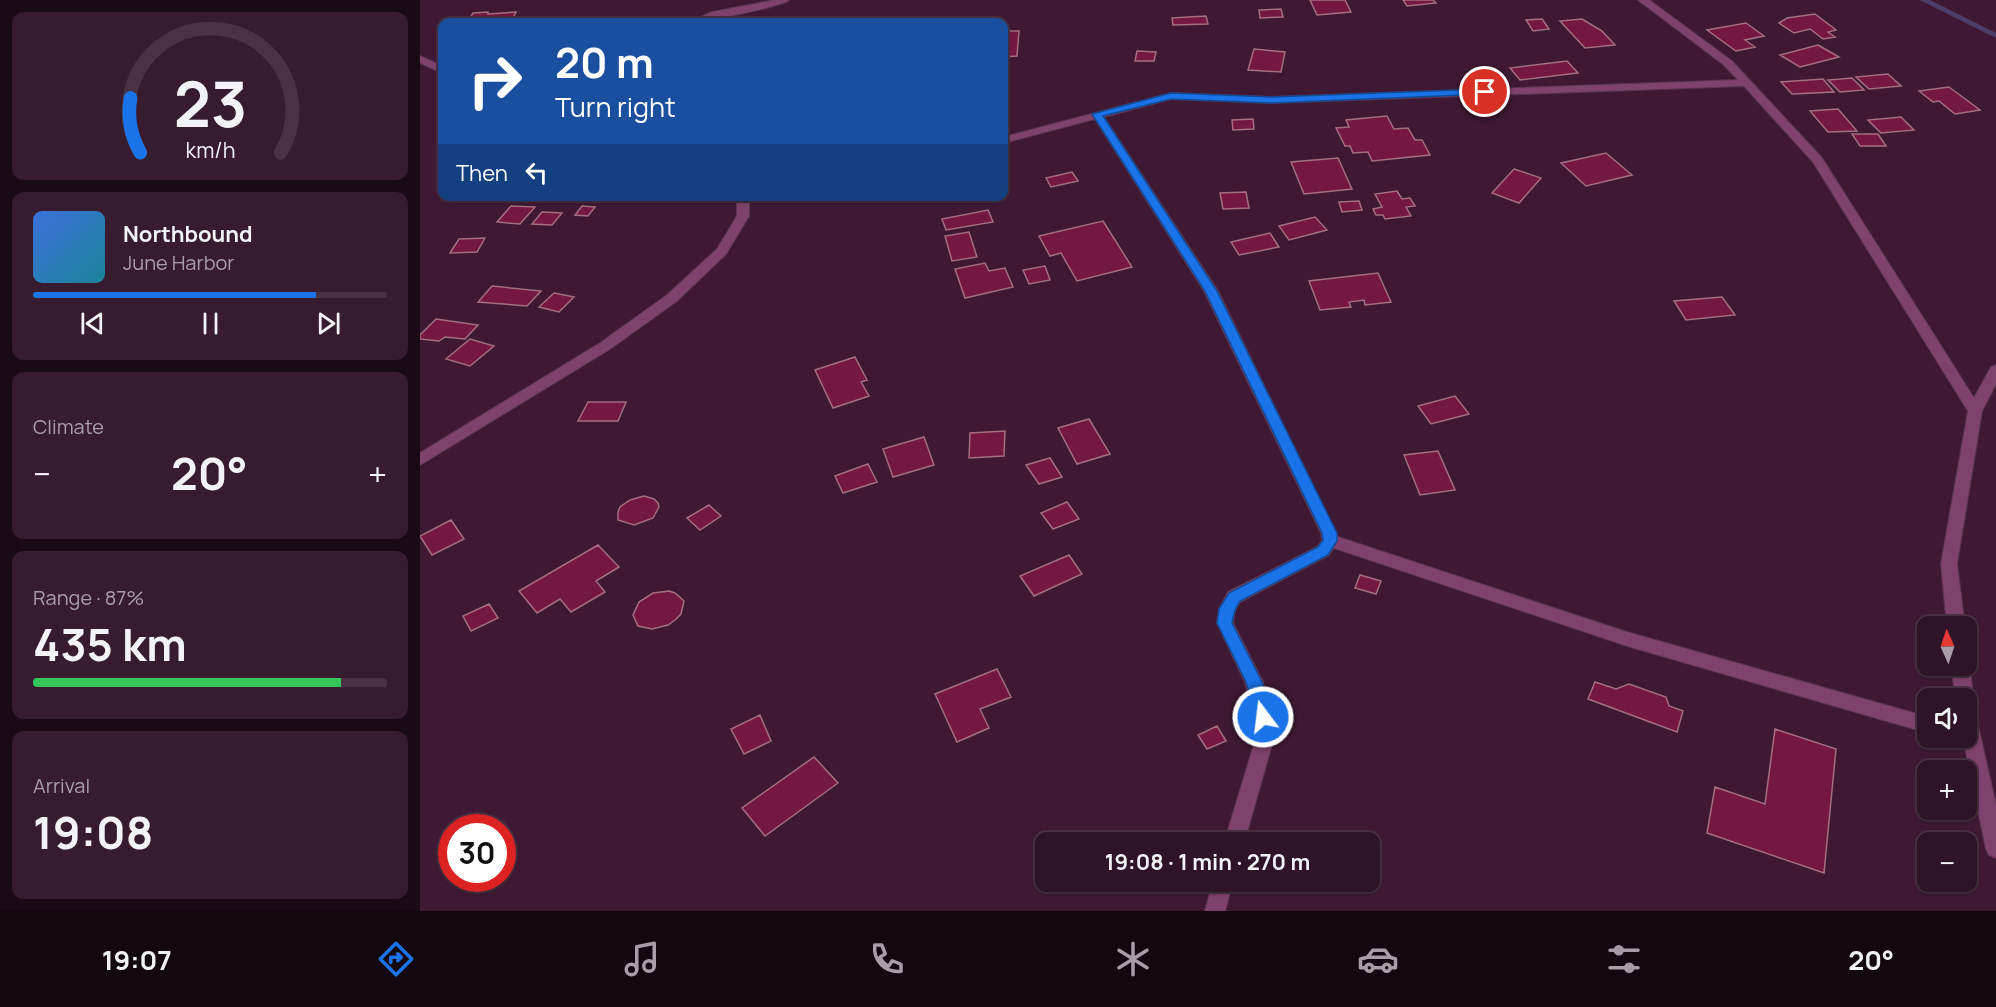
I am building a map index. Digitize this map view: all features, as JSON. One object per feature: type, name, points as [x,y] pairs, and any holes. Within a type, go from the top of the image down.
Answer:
[{"type":"street","points":[[706,18],[762,7],[784,0]]},
{"type":"street","points":[[1643,0],[1728,63],[1818,160],[1976,411]]},
{"type":"street","points":[[420,59],[438,68]]},
{"type":"street","points":[[1008,139],[1171,96],[1272,100],[1746,83]]},
{"type":"street","points":[[1097,114],[1211,291],[1329,533],[1330,541],[1323,551],[1234,597],[1227,609],[1225,623],[1254,682],[1263,717],[1264,741],[1237,832]]},
{"type":"street","points":[[420,460],[605,346],[672,298],[722,250],[742,216],[743,201]]},
{"type":"street","points":[[1955,616],[1949,564],[1976,411],[1996,370]]},
{"type":"street","points":[[1330,541],[1628,639],[1917,722]]},
{"type":"street","points":[[1972,748],[1996,849]]},
{"type":"street","points":[[1215,911],[1220,892]]},
{"type":"building","points":[[1310,0],[1345,0],[1351,12],[1317,15]]},
{"type":"building","points":[[1403,0],[1433,0],[1436,3],[1407,6]]},
{"type":"building","points":[[1281,9],[1283,17],[1260,18],[1259,10]]},
{"type":"building","points":[[516,12],[513,18],[470,18],[473,13]]},
{"type":"building","points":[[1815,14],[1836,30],[1828,32],[1835,37],[1823,39],[1810,29],[1794,33],[1779,23],[1787,18]]},
{"type":"building","points":[[1206,16],[1208,24],[1173,25],[1172,18]]},
{"type":"building","points":[[1542,19],[1549,29],[1533,31],[1526,20]]},
{"type":"building","points":[[1582,19],[1602,31],[1615,45],[1585,48],[1560,21]]},
{"type":"building","points":[[1746,23],[1764,36],[1745,40],[1755,47],[1736,51],[1707,30]]},
{"type":"building","points":[[1008,31],[1019,31],[1017,56],[1008,57]]},
{"type":"building","points":[[1818,45],[1839,57],[1800,67],[1780,55]]},
{"type":"building","points":[[1254,49],[1285,52],[1281,72],[1248,70]]},
{"type":"building","points":[[1137,51],[1156,52],[1154,61],[1135,61]]},
{"type":"building","points":[[1567,61],[1578,73],[1520,80],[1510,68]]},
{"type":"building","points":[[1888,74],[1901,86],[1869,89],[1856,77]]},
{"type":"building","points":[[1852,78],[1864,90],[1840,92],[1828,80]]},
{"type":"building","points":[[1823,79],[1834,92],[1792,94],[1781,82]]},
{"type":"building","points":[[1949,87],[1980,110],[1955,114],[1939,101],[1933,102],[1919,91]]},
{"type":"building","points":[[1838,109],[1857,131],[1828,132],[1810,111]]},
{"type":"building","points":[[1387,116],[1394,129],[1408,128],[1415,140],[1422,140],[1430,155],[1372,161],[1368,152],[1353,153],[1350,146],[1345,146],[1336,128],[1349,127],[1346,120]]},
{"type":"building","points":[[1901,117],[1914,130],[1881,133],[1868,120]]},
{"type":"building","points":[[1253,119],[1254,129],[1233,130],[1232,120]]},
{"type":"building","points":[[1852,134],[1878,134],[1886,146],[1860,146]]},
{"type":"building","points":[[1606,153],[1632,175],[1586,186],[1561,163]]},
{"type":"building","points":[[1338,158],[1352,189],[1304,194],[1291,162]]},
{"type":"building","points":[[1514,169],[1541,178],[1519,203],[1492,193]]},
{"type":"building","points":[[1072,172],[1078,181],[1051,187],[1046,178]]},
{"type":"building","points":[[1397,191],[1402,199],[1410,198],[1415,206],[1406,207],[1411,216],[1385,219],[1383,215],[1376,215],[1373,209],[1382,207],[1375,194]]},
{"type":"building","points":[[1246,192],[1249,208],[1223,209],[1220,193]]},
{"type":"building","points":[[1359,201],[1362,210],[1342,212],[1339,202]]},
{"type":"building","points":[[511,206],[535,207],[520,224],[497,222]]},
{"type":"building","points":[[582,206],[595,207],[588,216],[575,215]]},
{"type":"building","points":[[988,210],[993,222],[946,230],[942,219]]},
{"type":"building","points":[[542,212],[562,213],[552,225],[532,224]]},
{"type":"building","points":[[1315,217],[1327,230],[1289,240],[1279,226]]},
{"type":"building","points":[[1103,221],[1132,267],[1077,281],[1061,253],[1050,256],[1039,236]]},
{"type":"building","points":[[969,232],[977,257],[952,261],[945,236]]},
{"type":"building","points":[[1270,233],[1279,247],[1239,255],[1231,242]]},
{"type":"building","points":[[485,238],[477,252],[450,253],[459,239]]},
{"type":"building","points":[[985,263],[989,271],[1005,268],[1013,287],[965,298],[955,269]]},
{"type":"building","points":[[1045,266],[1050,280],[1029,284],[1023,270]]},
{"type":"building","points":[[1378,273],[1391,302],[1365,305],[1364,300],[1349,302],[1351,307],[1320,310],[1309,281]]},
{"type":"building","points":[[492,286],[541,291],[527,306],[478,302]]},
{"type":"building","points":[[554,293],[574,297],[559,312],[539,307]]},
{"type":"building","points":[[1722,297],[1735,315],[1686,320],[1674,301]]},
{"type":"building","points":[[436,319],[478,325],[465,339],[445,337],[439,341],[420,339],[420,335]]},
{"type":"building","points":[[470,339],[494,346],[470,366],[446,359]]},
{"type":"building","points":[[855,357],[867,380],[861,382],[869,396],[833,408],[815,370]]},
{"type":"building","points":[[1455,396],[1469,414],[1431,424],[1418,406]]},
{"type":"building","points":[[588,402],[626,402],[618,421],[578,421]]},
{"type":"building","points":[[1089,419],[1110,454],[1077,464],[1058,428]]},
{"type":"building","points":[[1005,431],[1004,456],[969,458],[970,433]]},
{"type":"building","points":[[924,437],[934,465],[893,477],[883,449]]},
{"type":"building","points":[[1438,451],[1455,490],[1420,495],[1404,455]]},
{"type":"building","points":[[1050,458],[1062,477],[1039,484],[1026,465]]},
{"type":"building","points":[[868,464],[877,482],[843,493],[835,476]]},
{"type":"building","points":[[644,496],[658,503],[659,507],[653,518],[634,525],[618,520],[620,507],[630,500]]},
{"type":"building","points":[[1067,502],[1079,519],[1053,529],[1041,513]]},
{"type":"building","points":[[709,505],[721,516],[700,530],[687,518]]},
{"type":"building","points":[[451,520],[464,539],[432,555],[420,536]]},
{"type":"building","points":[[598,545],[619,567],[596,581],[605,592],[571,612],[560,599],[537,613],[519,591]]},
{"type":"building","points":[[1069,555],[1082,574],[1034,596],[1020,576]]},
{"type":"building","points":[[1360,575],[1381,581],[1376,594],[1355,588]]},
{"type":"building","points":[[669,591],[684,601],[681,614],[668,625],[652,629],[638,626],[633,615],[639,602],[653,593]]},
{"type":"building","points":[[489,604],[498,618],[471,631],[463,616]]},
{"type":"building","points":[[997,669],[1011,697],[980,709],[989,728],[957,742],[935,694]]},
{"type":"building","points":[[1595,682],[1616,689],[1629,684],[1666,697],[1669,706],[1683,711],[1677,732],[1588,699]]},
{"type":"building","points":[[760,715],[771,741],[744,754],[731,729]]},
{"type":"building","points":[[1217,726],[1226,741],[1207,749],[1198,735]]},
{"type":"building","points":[[1775,729],[1836,749],[1824,873],[1707,833],[1715,787],[1765,804]]},
{"type":"building","points":[[814,757],[838,783],[765,836],[742,808]]},
{"type":"waterway","points":[[1924,0],[1996,36]]},
{"type":"route","points":[[1263,717],[1254,682],[1225,623],[1227,609],[1234,597],[1323,551],[1330,541],[1329,533],[1211,291],[1097,114],[1171,96],[1272,100],[1485,92]]}]
